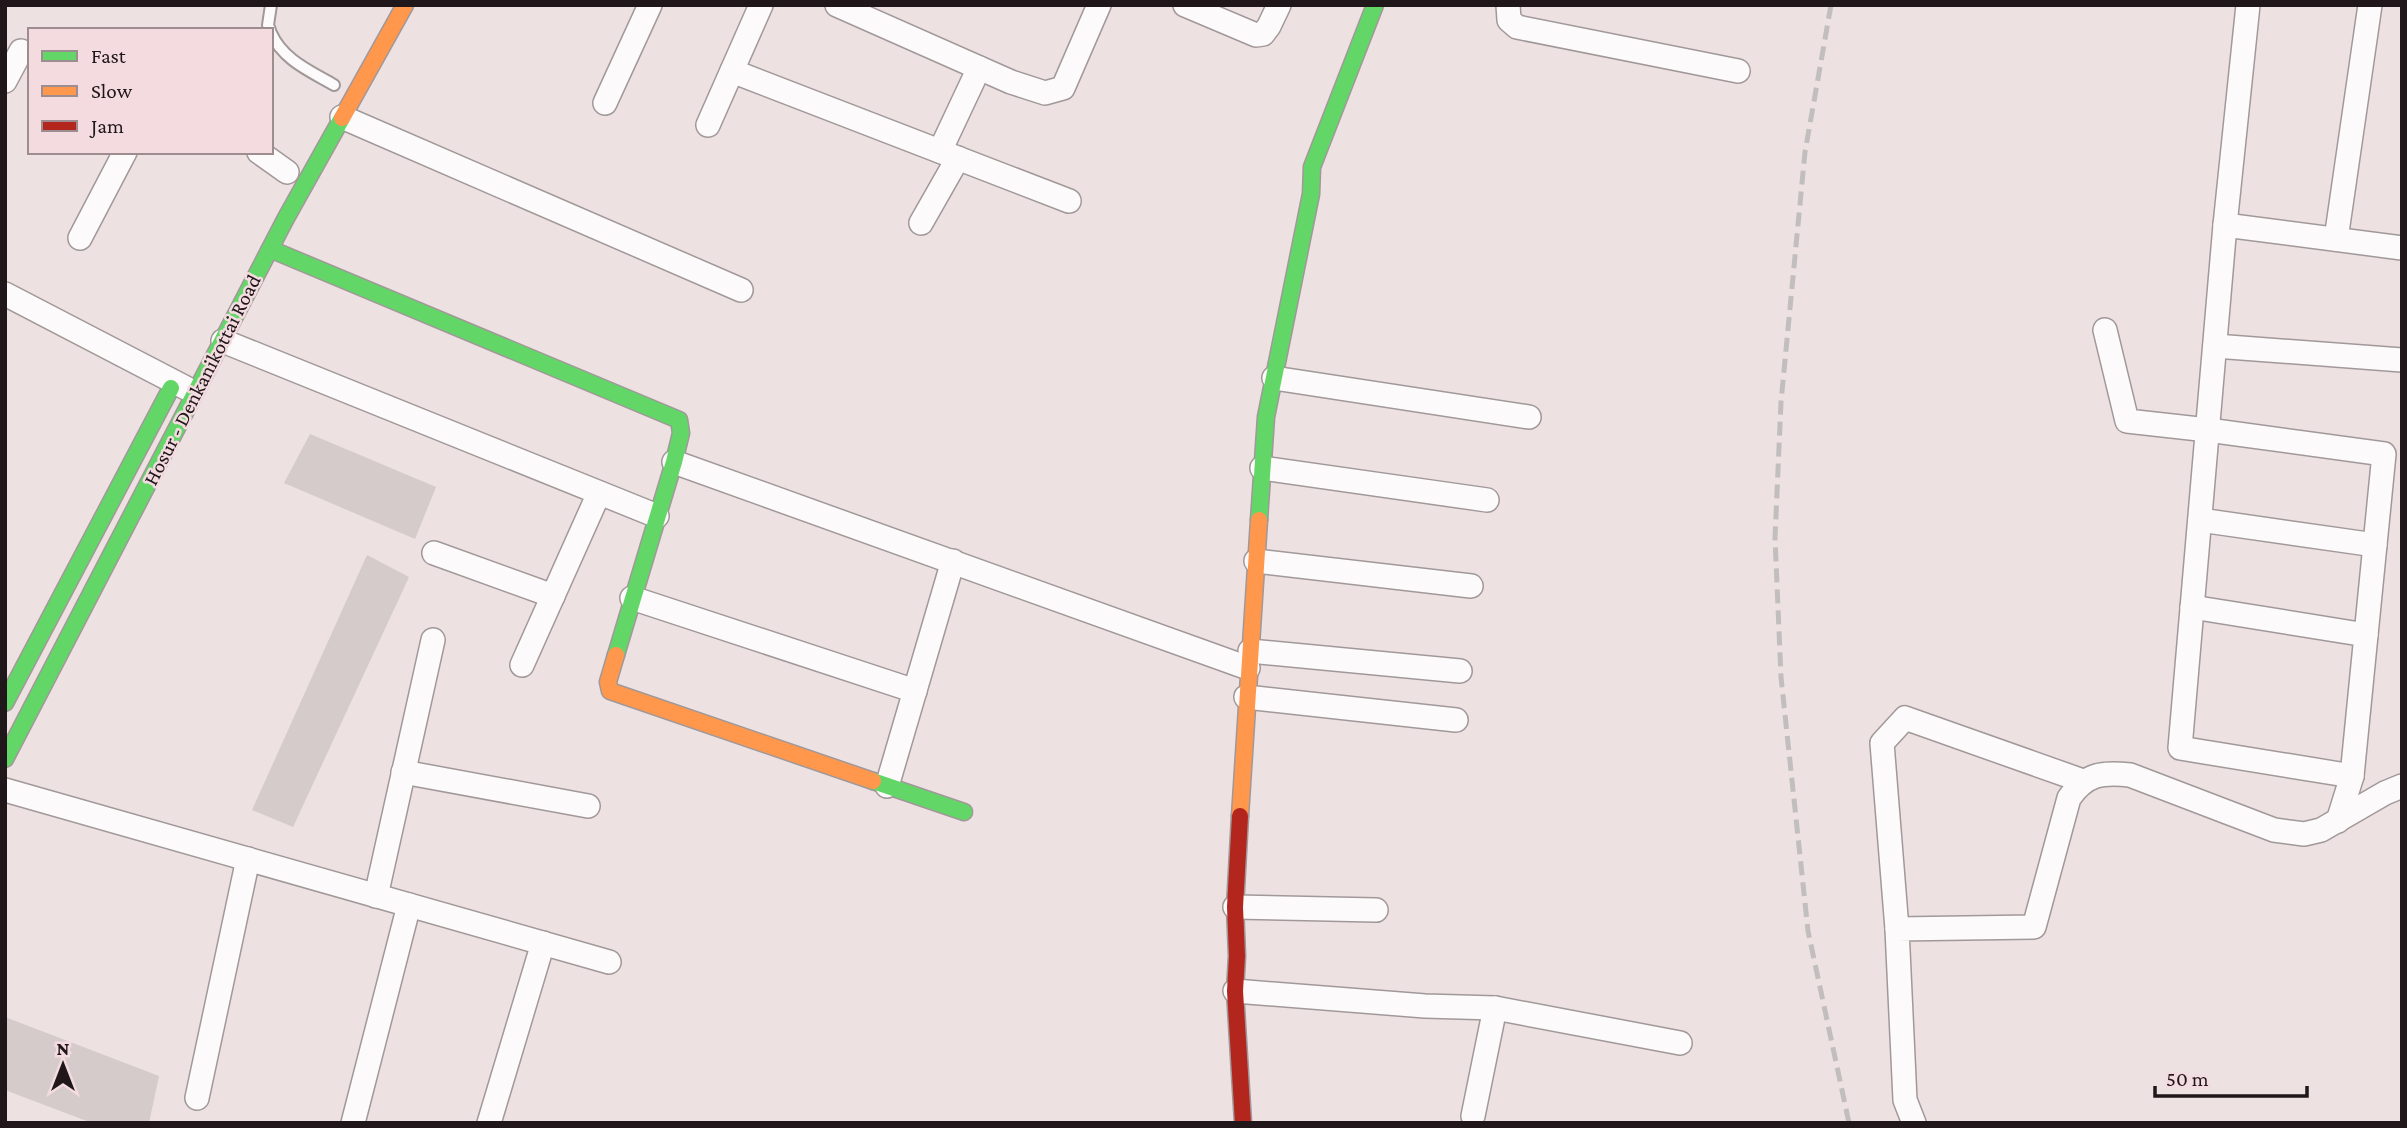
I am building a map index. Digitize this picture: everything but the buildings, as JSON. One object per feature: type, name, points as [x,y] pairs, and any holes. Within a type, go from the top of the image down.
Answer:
[{"type":"street","name":"Hosur - Denkanikottai Road","points":[[8,748],[270,249],[405,5]]},
{"type":"street","points":[[605,103],[650,5]]},
{"type":"street","points":[[709,125],[761,5]]},
{"type":"street","points":[[837,5],[979,68],[1045,93],[1063,88],[1099,5]]},
{"type":"street","points":[[1185,5],[1256,35],[1263,34],[1279,5]]},
{"type":"street","points":[[1243,1123],[1235,991],[1235,907],[1246,697],[1266,417],[1311,194],[1312,167],[1375,5]]},
{"type":"street","points":[[1508,5],[1509,20],[1517,27],[1738,71]]},
{"type":"street","points":[[2248,5],[2225,225],[2180,748],[2352,776]]},
{"type":"street","points":[[2336,239],[2370,5]]},
{"type":"street","points":[[5,81],[19,51]]},
{"type":"street","points":[[921,222],[949,155],[979,68]]},
{"type":"street","points":[[732,71],[1069,201]]},
{"type":"street","points":[[342,117],[741,290]]},
{"type":"street","points":[[80,238],[124,154]]},
{"type":"street","points":[[263,154],[287,172]]},
{"type":"street","points":[[2225,225],[2402,248]]},
{"type":"street","points":[[270,249],[673,416],[682,426],[674,462],[608,681],[613,694],[964,812]]},
{"type":"street","points":[[5,294],[177,377],[196,393]]},
{"type":"street","points":[[2105,330],[2127,421],[2384,454],[2352,776],[2339,821]]},
{"type":"street","points":[[223,341],[657,516]]},
{"type":"street","points":[[2215,346],[2402,360]]},
{"type":"street","name":"Hosur - Denkanikottai Road","points":[[5,703],[91,535],[177,377]]},
{"type":"street","points":[[1274,378],[1529,416]]},
{"type":"street","points":[[674,462],[953,561],[1249,660],[1460,671]]},
{"type":"street","points":[[1262,468],[1487,500]]},
{"type":"street","points":[[522,665],[599,493]]},
{"type":"street","points":[[2200,520],[2375,545]]},
{"type":"street","points":[[434,553],[553,596]]},
{"type":"street","points":[[887,786],[953,561]]},
{"type":"street","points":[[1256,561],[1471,586]]},
{"type":"street","points":[[632,598],[915,691]]},
{"type":"street","points":[[2192,607],[2366,635]]},
{"type":"street","points":[[376,896],[433,640]]},
{"type":"street","points":[[1246,697],[1456,720]]},
{"type":"street","points":[[1914,1123],[1905,1100],[1897,929],[1882,743],[1905,718],[2083,781]]},
{"type":"street","points":[[403,772],[588,806]]},
{"type":"street","points":[[1897,929],[2034,927],[2069,798],[2083,781],[2111,773],[2130,775],[2274,830],[2304,834],[2321,830],[2402,786]]},
{"type":"street","points":[[5,790],[609,962]]},
{"type":"street","points":[[197,1098],[248,859]]},
{"type":"street","points":[[353,1123],[409,905]]},
{"type":"street","points":[[1235,907],[1376,910]]},
{"type":"street","points":[[489,1123],[543,943]]},
{"type":"street","points":[[1235,991],[1425,1006],[1495,1008],[1680,1043]]},
{"type":"street","points":[[1473,1116],[1495,1008]]},
{"type":"lane","points":[[270,28],[271,5]]},
{"type":"lane","points":[[273,36],[276,44],[291,59],[335,85]]},
{"type":"railway","points":[[1831,5],[1805,152],[1781,402],[1775,538],[1781,677],[1808,931],[1849,1123]]},
{"type":"traffic: fast","points":[[1259,520],[1266,417],[1311,194],[1312,167],[1375,5]]},
{"type":"traffic: fast","points":[[5,759],[286,218],[342,118]]},
{"type":"traffic: fast","points":[[270,249],[679,420],[681,433],[674,462],[616,655]]},
{"type":"traffic: fast","points":[[5,703],[171,388]]},
{"type":"traffic: fast","points":[[873,781],[964,812]]},
{"type":"traffic: slow","points":[[342,118],[405,5]]},
{"type":"traffic: slow","points":[[1240,816],[1259,520]]},
{"type":"traffic: slow","points":[[616,655],[608,682],[610,691],[873,781]]},
{"type":"traffic: jam","points":[[1240,816],[1235,907],[1235,991],[1243,1123]]}]
